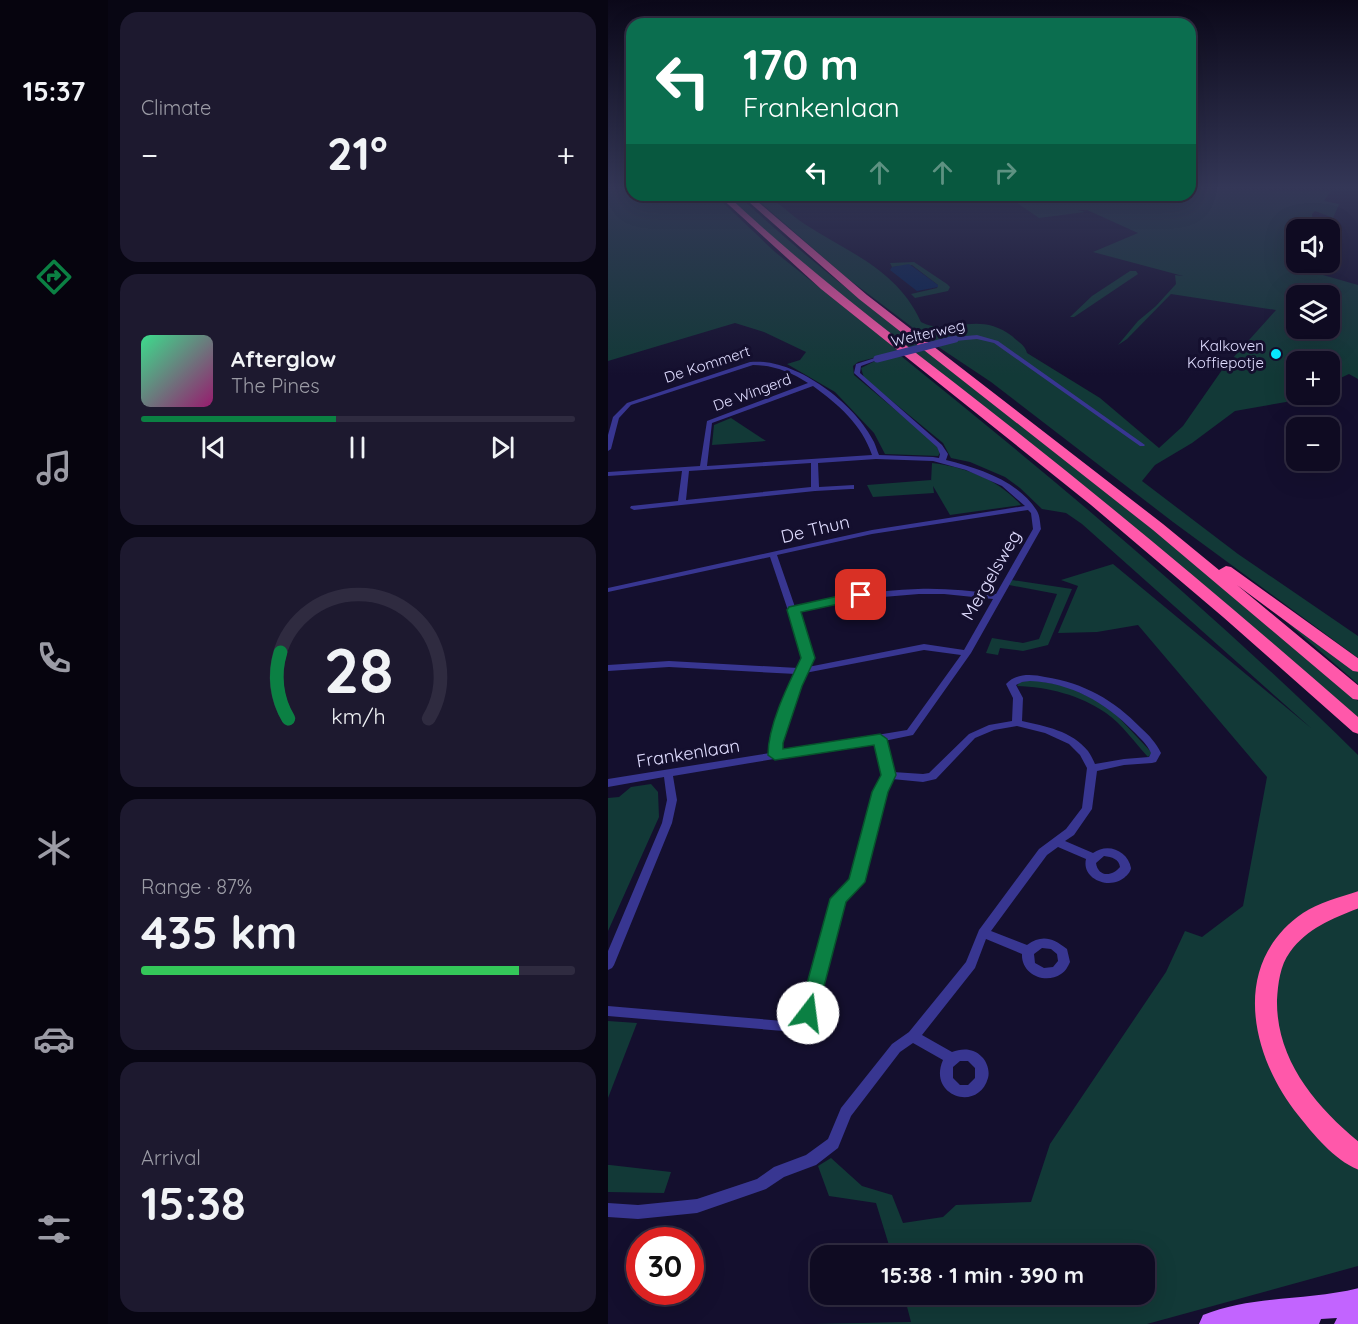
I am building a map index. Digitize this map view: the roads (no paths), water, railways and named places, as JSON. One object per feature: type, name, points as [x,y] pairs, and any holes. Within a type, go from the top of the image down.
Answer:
[{"type":"highway","points":[[781,251],[1090,497],[1218,604],[1356,727]]},
{"type":"highway","points":[[810,251],[863,297],[1158,527],[1358,695]]},
{"type":"highway","points":[[1158,527],[1228,572],[1358,667]]},
{"type":"highway","points":[[1358,899],[1337,904],[1314,916],[1289,937],[1276,956],[1267,980],[1265,1007],[1270,1044],[1293,1092],[1325,1130],[1358,1158]]},
{"type":"main road","points":[[1212,1324],[1262,1313],[1351,1312]]},
{"type":"main road","points":[[1281,1324],[1351,1312]]},
{"type":"street","name":"Welterweg","points":[[942,460],[944,454],[940,446],[857,373],[858,365],[955,339],[977,337],[996,342],[1142,445]]},
{"type":"street","name":"De Kommert","points":[[608,449],[616,417],[629,405],[752,363],[775,363],[833,397],[872,439],[876,457]]},
{"type":"street","name":"De Wingerd","points":[[703,468],[709,422],[813,384]]},
{"type":"street","points":[[608,474],[876,457],[916,457],[942,460],[994,478],[1030,507]]},
{"type":"street","points":[[814,461],[815,489]]},
{"type":"street","points":[[682,502],[686,469]]},
{"type":"street","points":[[634,508],[815,489],[851,488]]},
{"type":"street","name":"De Thun","points":[[608,590],[872,532],[1030,507]]},
{"type":"street","name":"Mergelsweg","points":[[914,730],[966,653],[1037,529],[1038,521],[1030,507]]},
{"type":"street","points":[[773,554],[794,610],[808,658],[801,671],[775,743],[775,755]]},
{"type":"street","points":[[794,610],[861,595],[903,590],[952,590],[996,597]]},
{"type":"street","points":[[608,668],[669,664],[801,671],[924,647],[966,653]]},
{"type":"street","points":[[1017,723],[1018,698],[1011,684],[1018,679],[1025,678],[1055,681],[1080,688],[1111,704],[1121,712],[1156,753],[1152,760],[1092,768]]},
{"type":"street","points":[[608,1209],[638,1212],[697,1206],[761,1184],[779,1172],[811,1160],[833,1143],[846,1112],[896,1048],[913,1036],[971,965],[983,933],[1043,852],[1059,843],[1087,809],[1092,768],[1084,753],[1072,742],[1048,730],[1017,723],[992,728],[972,736],[932,776],[923,778],[888,775]]},
{"type":"street","name":"Frankenlaan","points":[[608,783],[905,735],[914,730]]},
{"type":"street","points":[[608,1011],[783,1026],[803,1020],[808,1013],[839,899],[857,882],[880,792],[888,775],[880,739]]},
{"type":"street","points":[[608,965],[613,941],[667,824],[672,800],[668,773]]},
{"type":"street","points":[[1059,843],[1093,857]]},
{"type":"street","points":[[983,933],[1028,951]]},
{"type":"street","points":[[913,1036],[952,1059]]},
{"type":"water","points":[[909,264],[938,287],[917,291],[890,270],[892,267]]},
{"type":"place","name":"Kalkoven Koffiepotje","points":[[1276,354]]}]
